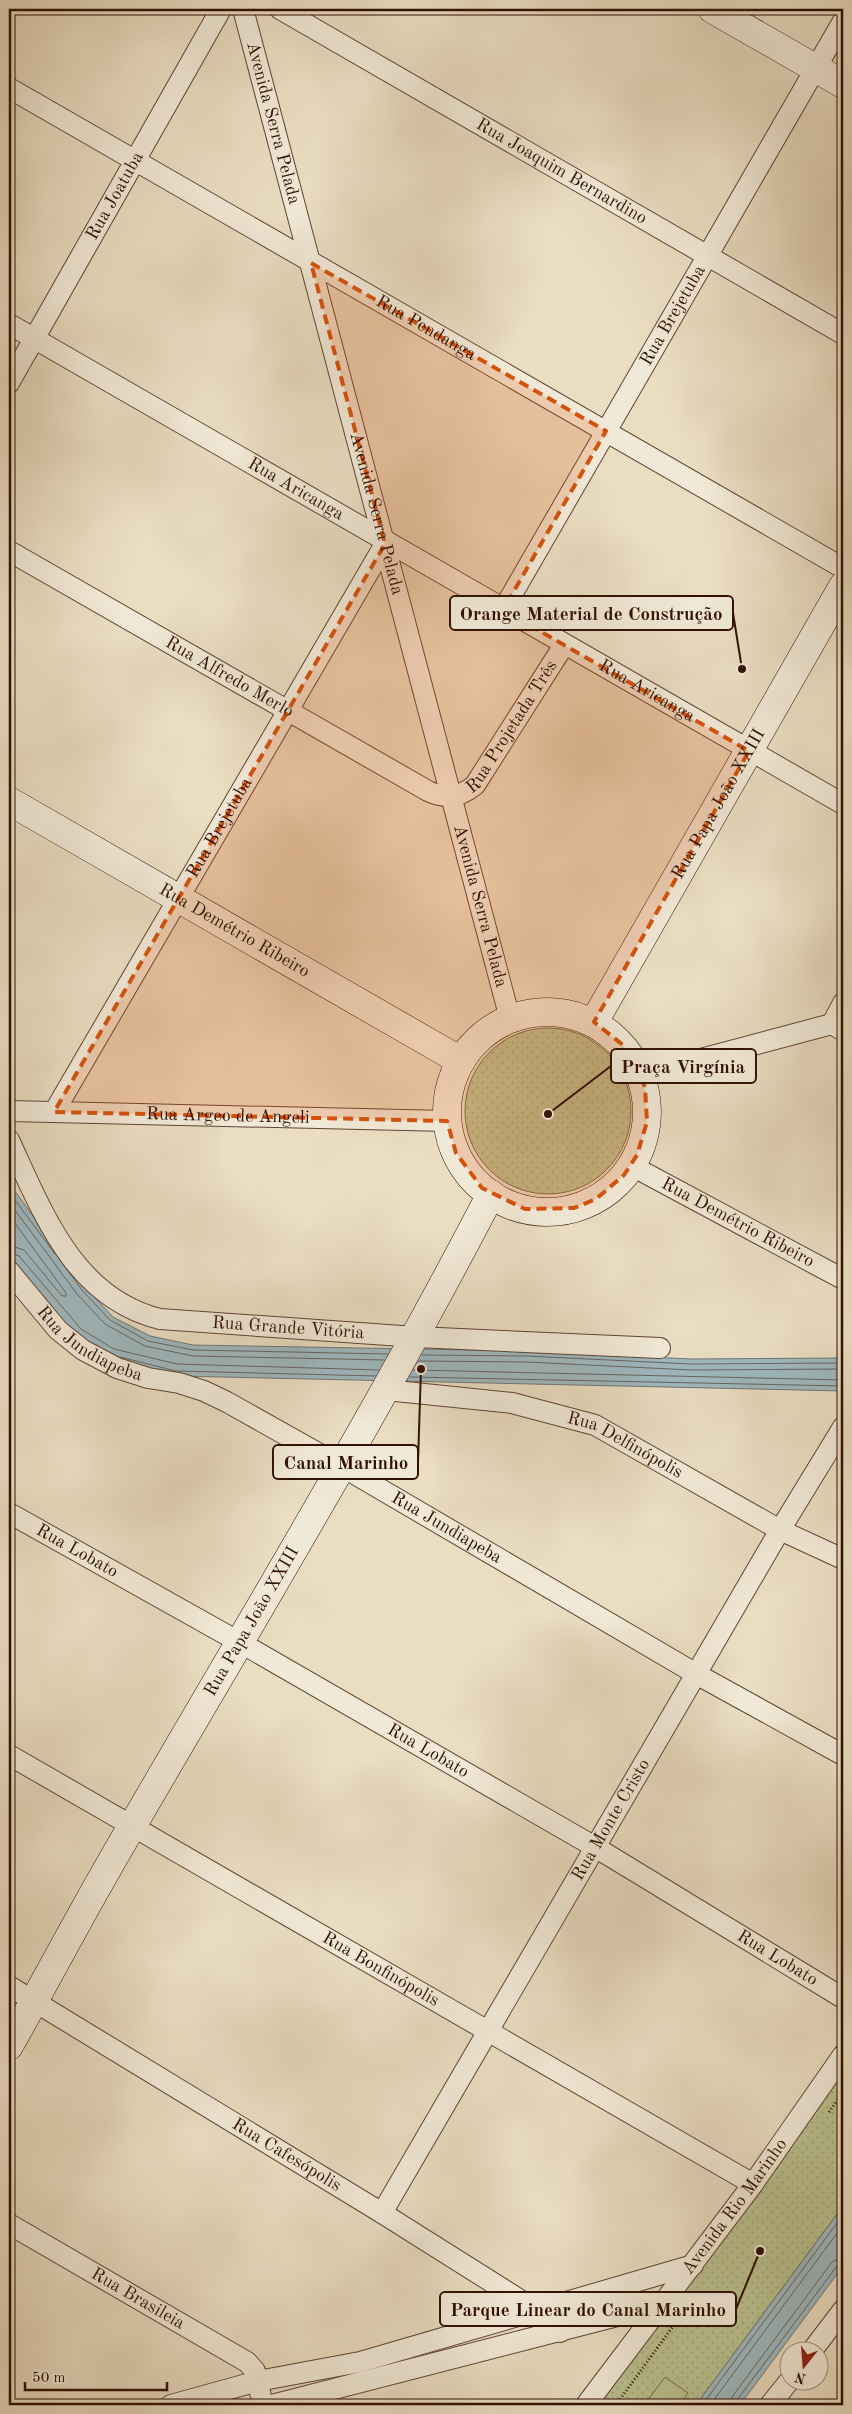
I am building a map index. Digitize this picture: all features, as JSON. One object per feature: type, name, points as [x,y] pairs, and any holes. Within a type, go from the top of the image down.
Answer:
[{"type":"street","name":"Rua Joatuba","points":[[9,383],[221,9]]},
{"type":"street","name":"Avenida Serra Pelada","points":[[243,9],[510,1019]]},
{"type":"street","name":"Rua Joaquim Bernardino","points":[[280,9],[843,334]]},
{"type":"street","points":[[712,9],[843,84]]},
{"type":"street","name":"Rua Brejetuba","points":[[503,610],[843,21]]},
{"type":"street","name":"Rua Pendanga","points":[[9,88],[843,568]]},
{"type":"street","name":"Rua Aricanga","points":[[9,324],[384,542],[843,804]]},
{"type":"street","name":"Rua Brejetuba","points":[[54,1112],[288,711],[384,542]]},
{"type":"street","name":"Rua Alfredo Merlo","points":[[9,551],[428,791],[451,796]]},
{"type":"street","name":"Rua Papa João XXIII","points":[[594,1022],[843,586]]},
{"type":"street","name":"Rua Projetada Três","points":[[451,796],[460,794],[475,785],[564,645]]},
{"type":"street","name":"Rua Demétrio Ribeiro","points":[[9,801],[461,1061]]},
{"type":"street","points":[[641,1075],[839,1026],[843,1003]]},
{"type":"street","points":[[552,1012],[594,1022],[622,1045],[641,1075],[647,1098],[647,1122],[642,1144],[632,1166],[607,1192],[585,1204],[562,1210],[525,1209],[491,1194],[474,1180],[461,1163],[451,1142],[447,1121],[450,1090],[461,1061],[478,1039],[510,1019],[530,1014],[552,1012]]},
{"type":"street","name":"Rua Argeo de Angeli","points":[[9,1111],[447,1121]]},
{"type":"street","name":"Rua Grande Vitória","points":[[9,1140],[56,1236],[96,1286],[117,1303],[130,1310],[160,1319],[414,1341],[660,1348]]},
{"type":"street","name":"Rua Demétrio Ribeiro","points":[[632,1166],[843,1279]]},
{"type":"street","name":"Rua Papa João XXIII","points":[[9,2046],[132,1825],[241,1643],[414,1341],[491,1194]]},
{"type":"street","name":"Rua Jundiapeba","points":[[9,1270],[58,1330],[83,1350],[117,1368],[204,1391],[341,1466],[698,1675],[843,1755]]},
{"type":"street","name":"Rua Delfinópolis","points":[[388,1386],[512,1403],[595,1424],[780,1530],[843,1559]]},
{"type":"street","name":"Rua Monte Cristo","points":[[382,2214],[595,1847],[698,1675],[780,1530],[843,1427]]},
{"type":"street","name":"Rua Lobato","points":[[9,1513],[241,1643],[595,1847],[843,1998]]},
{"type":"street","name":"Rua Bonfinópolis","points":[[9,1755],[753,2184]]},
{"type":"street","name":"Rua Cafesópolis","points":[[9,1986],[536,2310],[560,2332]]},
{"type":"street","name":"Avenida Rio Marinho","points":[[586,2405],[753,2184],[843,2055]]},
{"type":"street","name":"Rua Brasileia","points":[[9,2224],[247,2362],[255,2371],[258,2381]]},
{"type":"street","points":[[171,2405],[258,2381],[360,2362],[693,2265]]},
{"type":"street","points":[[272,2405],[660,2305]]},
{"type":"street","points":[[819,2342],[843,2310]]},
{"type":"street","points":[[258,2381],[263,2405]]},
{"type":"street","points":[[770,2405],[780,2392]]},
{"type":"highlighted area","points":[[311,263],[606,431],[503,610],[749,751],[594,1022],[623,1045],[636,1065],[645,1087],[647,1122],[637,1155],[624,1175],[596,1199],[574,1208],[525,1209],[482,1188],[456,1153],[447,1121],[54,1112],[385,544]]},
{"type":"green space","points":[[548,1028],[572,1032],[587,1038],[612,1059],[621,1072],[627,1087],[631,1111],[627,1135],[621,1150],[600,1175],[587,1184],[572,1190],[548,1194],[524,1190],[509,1184],[484,1163],[475,1150],[469,1135],[465,1111],[469,1087],[475,1072],[496,1047],[509,1038],[524,1032]]},
{"type":"green space","points":[[843,2071],[843,2206],[696,2405],[598,2405]]},
{"type":"green space","points":[[665,2377],[688,2393],[679,2405],[644,2405]]},
{"type":"water","points":[[9,1183],[85,1287],[113,1317],[150,1336],[193,1345],[526,1351],[691,1359],[843,1358],[843,1391],[176,1376],[144,1369],[74,1338],[9,1261]]},
{"type":"water","points":[[843,2206],[843,2266],[787,2342],[780,2342],[780,2351],[740,2405],[696,2405]]},
{"type":"place","name":"Orange Material de Construção","points":[[742,669]]},
{"type":"place","name":"Praça Virgínia","points":[[548,1114]]},
{"type":"place","name":"Canal Marinho","points":[[421,1369]]},
{"type":"place","name":"Parque Linear do Canal Marinho","points":[[760,2251]]}]
